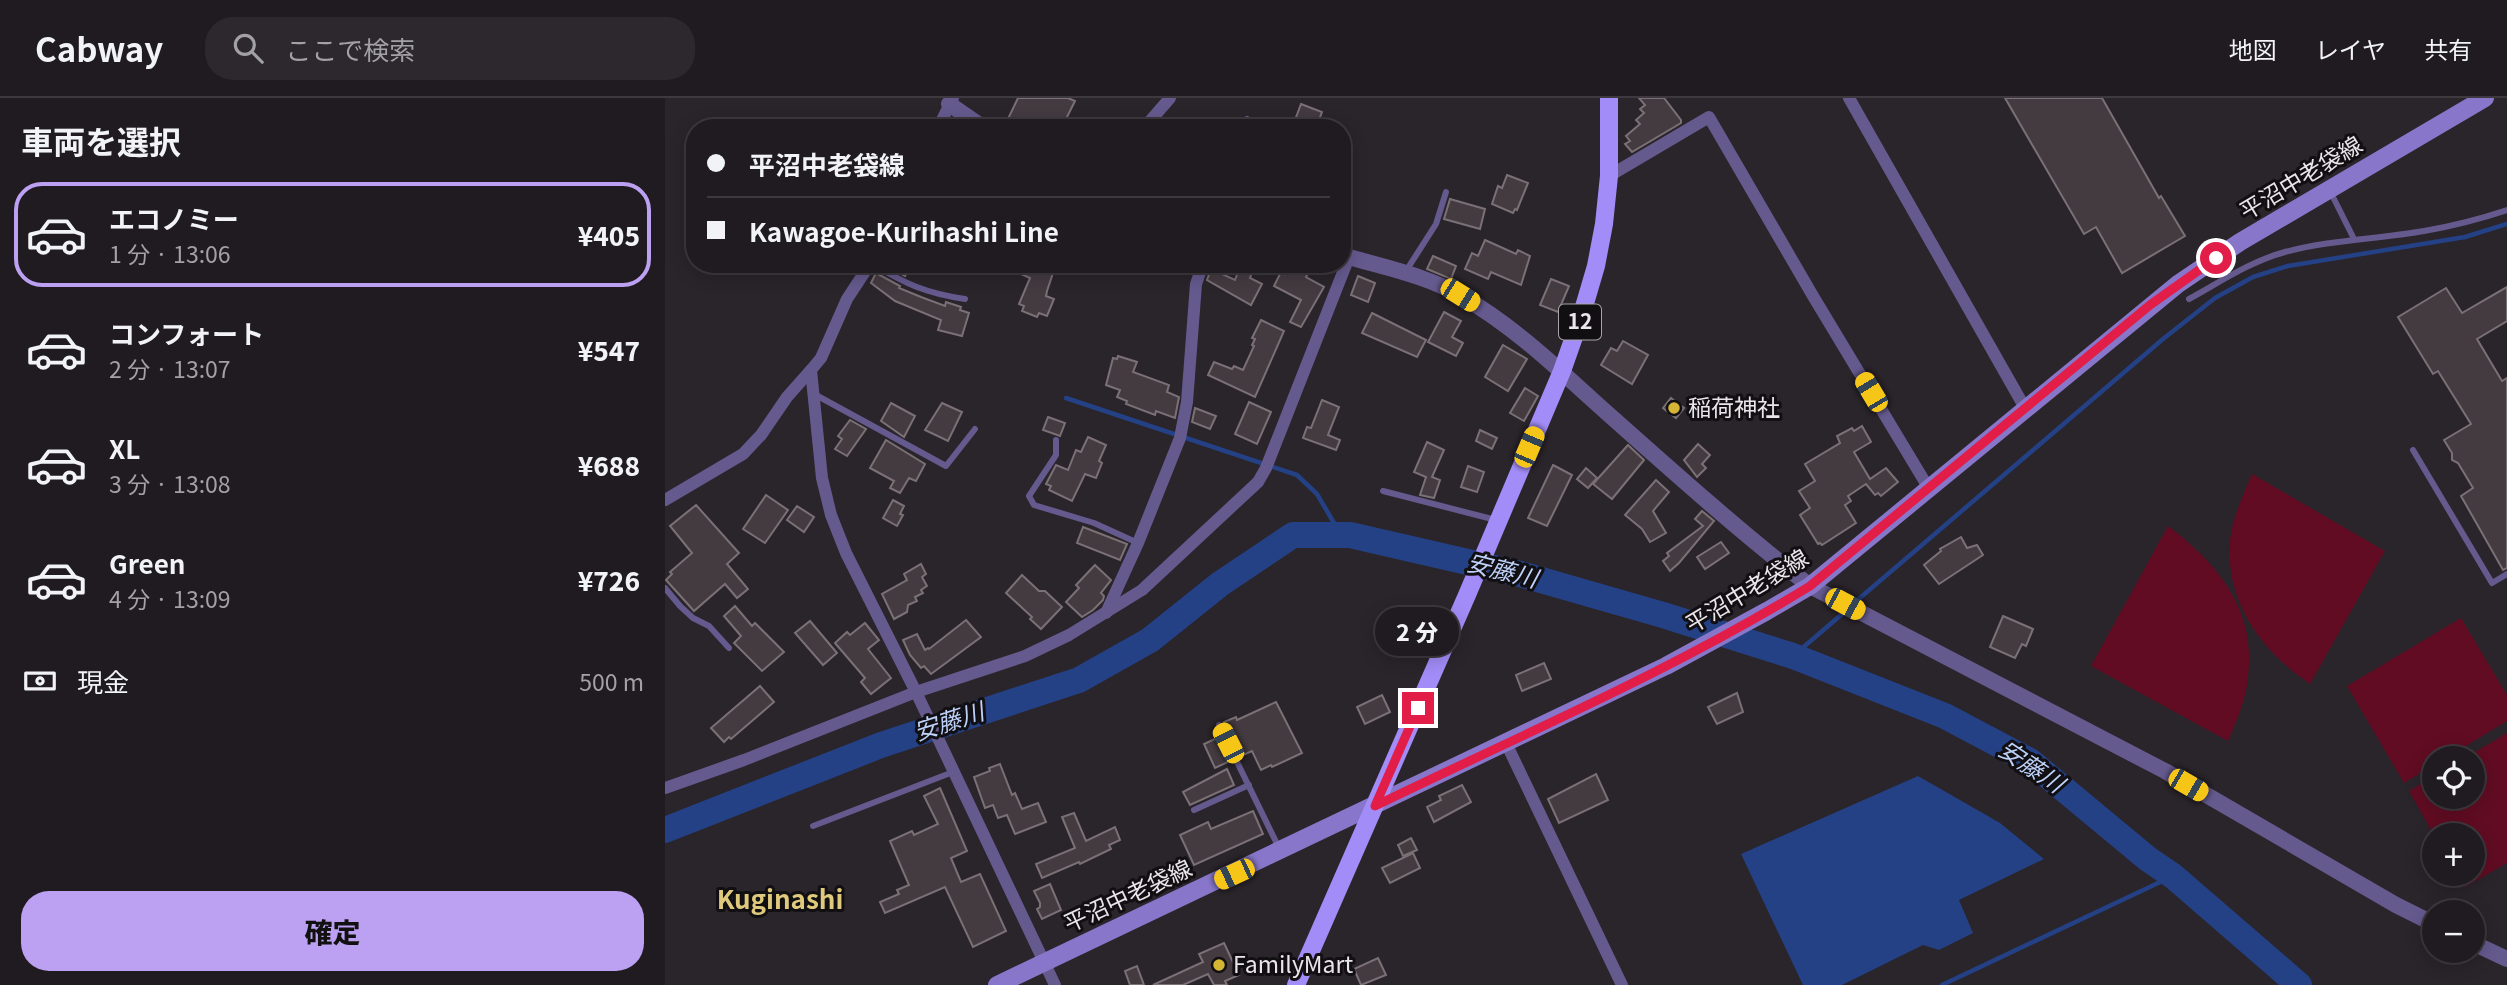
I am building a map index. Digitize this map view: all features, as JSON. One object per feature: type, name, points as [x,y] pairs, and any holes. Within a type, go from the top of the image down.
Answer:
[{"type":"main road","name":"12","points":[[1296,985],[1562,371],[1596,266],[1604,224],[1609,176],[1609,98]]},
{"type":"main road","name":"平沼中老袋線","points":[[997,985],[1675,661],[1810,586],[2178,284],[2240,242],[2484,98]]},
{"type":"street","points":[[1152,119],[1170,98]]},
{"type":"street","points":[[1849,98],[2025,408]]},
{"type":"street","points":[[942,119],[951,101],[973,119]]},
{"type":"street","points":[[1609,176],[1709,117],[1928,487]]},
{"type":"street","points":[[1351,258],[1405,273],[1450,290],[1486,311],[1562,371],[1757,544],[1810,586],[2165,771],[2422,918]]},
{"type":"street","points":[[665,500],[743,453],[761,435],[787,397],[821,358],[847,299],[865,273]]},
{"type":"street","points":[[1106,612],[1138,543],[1180,438],[1187,402],[1196,284],[1200,273]]},
{"type":"street","points":[[665,788],[1025,656],[1069,635],[1142,590],[1258,482],[1266,468],[1339,273]]},
{"type":"street","points":[[811,370],[822,478],[831,515],[846,553],[917,694],[1055,985]]},
{"type":"street","points":[[1506,743],[1622,985]]},
{"type":"street","points":[[2485,949],[2507,959]]},
{"type":"lane","points":[[2329,190],[2354,239]]},
{"type":"lane","points":[[1405,273],[1436,223],[1446,192]]},
{"type":"lane","points":[[2189,299],[2262,260],[2285,252],[2354,239],[2425,231],[2507,210]]},
{"type":"lane","points":[[887,273],[913,288],[965,299]]},
{"type":"lane","points":[[814,394],[946,466],[975,429]]},
{"type":"lane","points":[[1055,440],[1056,455],[1029,496],[1034,505],[1094,523],[1138,543]]},
{"type":"lane","points":[[2413,450],[2492,583],[2507,574]]},
{"type":"lane","points":[[1383,491],[1496,526]]},
{"type":"lane","points":[[665,588],[680,606],[693,618],[709,626],[729,648]]},
{"type":"lane","points":[[1219,725],[1281,851]]},
{"type":"lane","points":[[813,826],[952,769]]},
{"type":"lane","points":[[1194,810],[1248,785]]},
{"type":"shaded area","points":[[2252,474],[2385,551],[2310,684],[2262,641],[2240,605],[2234,585],[2230,563],[2231,532]]},
{"type":"shaded area","points":[[2168,526],[2187,541],[2219,575],[2241,614],[2249,659],[2247,685],[2228,741],[2091,666]]},
{"type":"shaded area","points":[[2461,618],[2507,695],[2507,721],[2466,746],[2422,746],[2422,772],[2404,783],[2347,686]]},
{"type":"shaded area","points":[[2507,733],[2507,863],[2485,876],[2485,823],[2427,823],[2409,791],[2422,783],[2422,809],[2485,809],[2485,746]]},
{"type":"water","points":[[1918,776],[2000,823],[2044,859],[1959,900],[1973,933],[1939,950],[1923,945],[1842,985],[1803,985],[1741,854]]},
{"type":"building","points":[[1018,98],[1068,98],[1075,101],[1066,119],[1008,119]]},
{"type":"building","points":[[1639,98],[1664,98],[1681,123],[1632,152],[1625,144],[1630,141],[1626,136],[1640,124],[1636,120],[1644,113],[1640,109],[1645,105]]},
{"type":"building","points":[[2005,98],[2102,98],[2159,198],[2161,196],[2185,236],[2122,273],[2096,227],[2084,234]]},
{"type":"building","points":[[1301,104],[1322,112],[1319,119],[1295,119]]},
{"type":"building","points":[[1507,175],[1528,183],[1517,210],[1513,213],[1492,204],[1498,186],[1502,188]]},
{"type":"building","points":[[1450,199],[1485,209],[1480,229],[1444,219]]},
{"type":"building","points":[[1485,240],[1516,254],[1518,250],[1530,256],[1521,285],[1491,272],[1488,279],[1465,269],[1472,253],[1478,256]]},
{"type":"building","points":[[1433,256],[1456,266],[1451,279],[1427,269]]},
{"type":"building","points":[[876,273],[900,286],[899,288],[921,297],[945,306],[946,302],[961,307],[960,310],[969,313],[962,336],[938,330],[941,320],[895,301],[871,283]]},
{"type":"building","points":[[1019,273],[1053,273],[1046,296],[1054,299],[1047,316],[1039,313],[1037,317],[1022,311],[1024,306],[1019,304],[1030,278]]},
{"type":"building","points":[[1210,273],[1220,273],[1235,280],[1238,273],[1252,273],[1250,278],[1262,284],[1251,305],[1207,280]]},
{"type":"building","points":[[1280,273],[1308,273],[1306,277],[1324,287],[1301,327],[1290,322],[1301,300],[1274,286]]},
{"type":"building","points":[[1358,276],[1375,283],[1368,302],[1351,295]]},
{"type":"building","points":[[1551,279],[1569,286],[1558,312],[1540,305]]},
{"type":"building","points":[[2507,287],[2507,321],[2477,339],[2502,381],[2507,378],[2507,568],[2503,570],[2461,496],[2473,488],[2458,463],[2452,460],[2452,453],[2444,440],[2471,424],[2438,371],[2433,374],[2398,317],[2446,288],[2462,313]]},
{"type":"building","points":[[1444,312],[1461,321],[1452,337],[1463,343],[1456,356],[1428,342]]},
{"type":"building","points":[[1372,313],[1426,340],[1417,357],[1362,333]]},
{"type":"building","points":[[1261,320],[1284,331],[1255,397],[1208,375],[1214,362],[1243,370],[1254,346],[1252,345],[1255,339],[1252,338]]},
{"type":"building","points":[[1623,341],[1648,355],[1632,384],[1601,365],[1611,348],[1617,351]]},
{"type":"building","points":[[1503,345],[1527,359],[1508,391],[1485,377]]},
{"type":"building","points":[[1118,356],[1137,362],[1133,372],[1169,385],[1167,392],[1179,397],[1175,418],[1156,411],[1155,415],[1126,404],[1127,401],[1117,397],[1120,390],[1106,385],[1113,358],[1117,359]]},
{"type":"building","points":[[1525,388],[1538,396],[1524,421],[1510,413]]},
{"type":"building","name":"稲荷神社","points":[[1671,398],[1684,408],[1676,418],[1663,408]]},
{"type":"building","points":[[1322,400],[1339,407],[1328,435],[1340,440],[1336,450],[1303,438],[1307,427],[1311,428]]},
{"type":"building","points":[[1249,402],[1271,412],[1257,444],[1235,434]]},
{"type":"building","points":[[891,403],[915,416],[904,437],[881,421]]},
{"type":"building","points":[[942,403],[962,412],[948,441],[925,430]]},
{"type":"building","points":[[1195,408],[1216,416],[1210,429],[1192,422]]},
{"type":"building","points":[[1048,417],[1065,423],[1060,436],[1043,430]]},
{"type":"building","points":[[850,420],[866,429],[847,456],[835,449],[842,439],[838,436]]},
{"type":"building","points":[[1862,426],[1871,442],[1854,452],[1870,479],[1886,468],[1898,482],[1881,496],[1878,493],[1875,495],[1866,484],[1848,496],[1851,501],[1845,505],[1856,523],[1822,545],[1818,544],[1800,515],[1810,508],[1799,491],[1815,481],[1805,464],[1840,443],[1837,436]]},
{"type":"building","points":[[1480,430],[1497,438],[1492,449],[1476,441]]},
{"type":"building","points":[[1088,437],[1106,445],[1099,461],[1102,463],[1096,478],[1085,474],[1072,501],[1049,490],[1051,486],[1046,484],[1056,465],[1068,470],[1076,450],[1081,452]]},
{"type":"building","points":[[886,440],[925,464],[916,481],[909,478],[900,493],[890,488],[894,481],[870,468]]},
{"type":"building","points":[[1427,442],[1444,450],[1432,477],[1440,480],[1434,498],[1420,495],[1426,477],[1414,472]]},
{"type":"building","points":[[1698,444],[1710,455],[1702,464],[1706,468],[1697,477],[1684,460]]},
{"type":"building","points":[[1628,445],[1644,460],[1612,499],[1593,484]]},
{"type":"building","points":[[1553,465],[1572,475],[1547,526],[1528,518]]},
{"type":"building","points":[[1468,466],[1484,472],[1477,492],[1461,487]]},
{"type":"building","points":[[1586,468],[1597,478],[1588,488],[1577,479]]},
{"type":"building","points":[[1656,480],[1669,492],[1653,511],[1666,533],[1650,542],[1642,529],[1625,515]]},
{"type":"building","points":[[766,495],[788,510],[765,543],[743,529]]},
{"type":"building","points":[[893,500],[904,506],[897,526],[883,518]]},
{"type":"building","points":[[696,505],[739,553],[727,564],[748,589],[737,598],[725,584],[694,611],[666,580],[672,574],[670,572],[692,553],[670,526]]},
{"type":"building","points":[[797,506],[814,517],[804,532],[787,520]]},
{"type":"building","points":[[1702,511],[1714,521],[1670,571],[1663,561],[1669,556],[1667,553],[1703,526],[1695,519]]},
{"type":"building","points":[[1083,527],[1127,544],[1120,560],[1077,543]]},
{"type":"building","points":[[1961,537],[1967,548],[1977,545],[1983,555],[1939,584],[1924,565],[1941,551],[1940,549]]},
{"type":"building","points":[[1721,542],[1729,553],[1705,569],[1697,557]]},
{"type":"building","points":[[921,564],[926,574],[922,577],[927,586],[921,590],[923,593],[915,597],[917,601],[908,605],[907,612],[894,619],[882,594],[907,580],[904,574]]},
{"type":"building","points":[[1095,565],[1111,580],[1101,593],[1103,600],[1082,617],[1066,602],[1079,588],[1076,585]]},
{"type":"building","points":[[1022,575],[1062,607],[1041,629],[1006,593]]},
{"type":"building","points":[[735,606],[752,626],[755,623],[784,652],[762,671],[734,643],[741,636],[724,616]]},
{"type":"building","points":[[2003,616],[2033,629],[2026,646],[2022,644],[2015,658],[1990,647]]},
{"type":"building","points":[[966,620],[981,637],[931,674],[924,666],[921,668],[910,655],[903,640],[917,634],[925,650],[929,649]]},
{"type":"building","points":[[810,621],[837,653],[823,665],[795,633]]},
{"type":"building","points":[[865,623],[879,640],[868,649],[891,678],[871,694],[861,682],[865,678],[835,643],[847,632],[850,635]]},
{"type":"building","points":[[1544,663],[1551,679],[1522,691],[1516,675]]},
{"type":"building","points":[[760,686],[774,702],[724,742],[711,728]]},
{"type":"building","points":[[1737,693],[1743,712],[1717,724],[1708,707]]},
{"type":"building","points":[[1382,695],[1390,712],[1365,724],[1357,707]]},
{"type":"building","points":[[1276,702],[1302,753],[1261,770],[1252,751],[1241,756],[1224,722],[1236,717],[1237,720]]},
{"type":"building","points":[[1219,737],[1230,761],[1215,768],[1204,744]]},
{"type":"building","points":[[1000,764],[1012,795],[1015,793],[1022,809],[1038,803],[1046,822],[1015,834],[1007,815],[998,818],[993,805],[985,808],[974,777]]},
{"type":"building","points":[[1227,769],[1234,785],[1190,805],[1183,792]]},
{"type":"building","points":[[1596,774],[1608,800],[1559,823],[1548,799]]},
{"type":"building","points":[[1462,785],[1471,802],[1434,822],[1427,807],[1441,800],[1439,796]]},
{"type":"building","points":[[940,788],[967,851],[951,858],[961,882],[980,874],[1006,931],[973,947],[945,887],[885,913],[880,902],[899,894],[897,890],[909,885],[890,841],[912,831],[914,835],[938,824],[924,796]]},
{"type":"building","points":[[1253,811],[1263,834],[1194,865],[1180,835],[1208,822],[1211,829]]},
{"type":"building","points":[[1074,813],[1086,841],[1115,827],[1120,840],[1109,845],[1111,849],[1042,878],[1036,864],[1075,848],[1062,817]]},
{"type":"building","points":[[1411,838],[1417,850],[1403,856],[1398,845]]},
{"type":"building","points":[[1413,853],[1420,868],[1390,883],[1382,868]]},
{"type":"building","points":[[1050,884],[1061,910],[1042,919],[1037,909],[1040,903],[1034,891]]},
{"type":"building","name":"FamilyMart","points":[[1224,943],[1239,975],[1225,981],[1227,985],[1214,985],[1208,974],[1183,985],[1153,985],[1203,962],[1199,954]]},
{"type":"building","points":[[1378,958],[1386,975],[1361,985],[1354,969]]},
{"type":"building","points":[[1137,966],[1144,985],[1130,985],[1125,971]]},
{"type":"waterway","points":[[1854,603],[2163,339],[2215,298],[2253,277],[2288,266],[2465,237],[2507,224]]},
{"type":"waterway","points":[[1066,398],[1297,475],[1317,494],[1341,535]]},
{"type":"waterway","name":"安藤川","points":[[665,830],[881,745],[1079,680],[1150,640],[1220,584],[1293,535],[1350,535],[1520,574],[1663,615],[1793,656],[1945,716],[2030,761],[2148,859],[2173,876],[2299,985]]},
{"type":"waterway","points":[[1793,656],[1848,609]]},
{"type":"waterway","points":[[1942,985],[2173,876]]},
{"type":"place","name":"稲荷神社","points":[[1674,408]]},
{"type":"place","name":"FamilyMart","points":[[1219,965]]},
{"type":"district","name":"Kuginashi","points":[[780,900]]},
{"type":"route","points":[[1418,708],[1375,806],[1675,661],[1810,586],[2150,305],[2216,258]]}]
